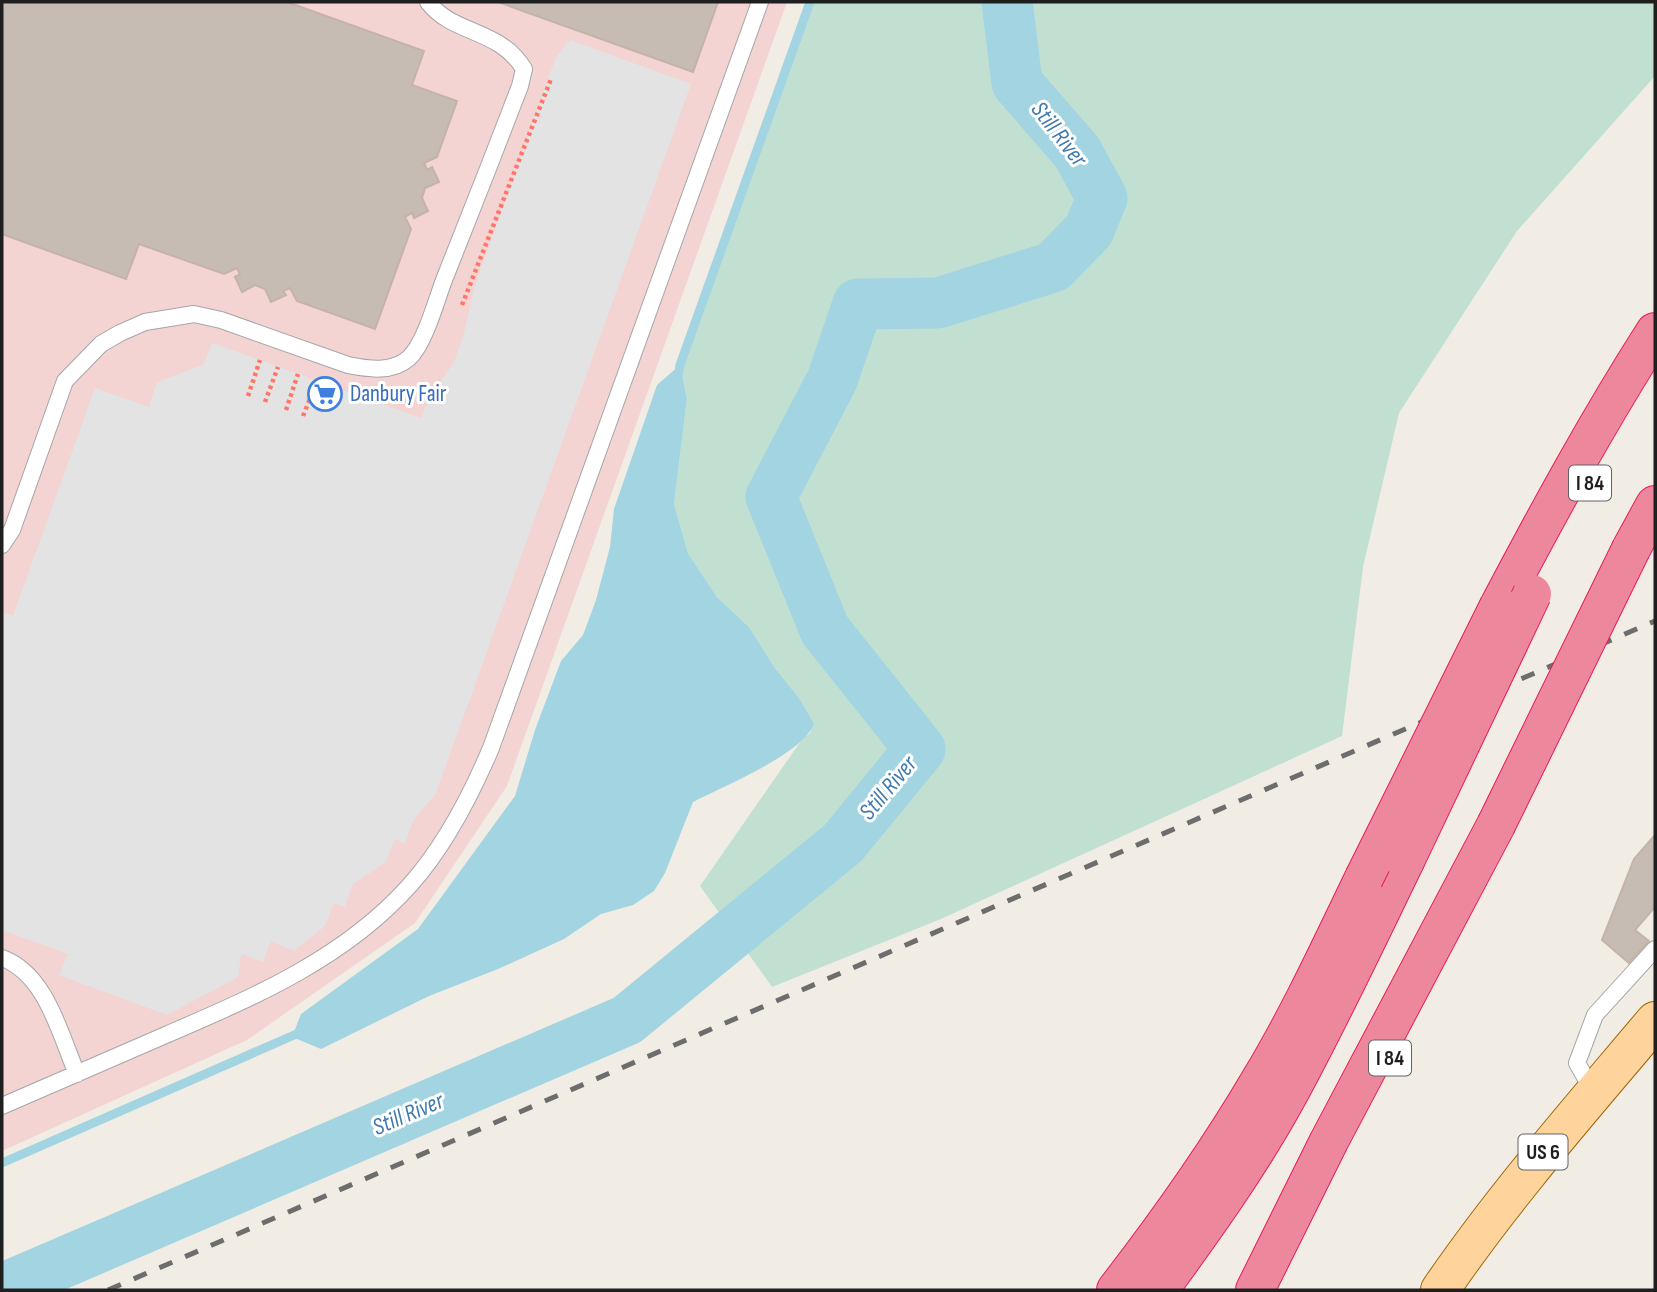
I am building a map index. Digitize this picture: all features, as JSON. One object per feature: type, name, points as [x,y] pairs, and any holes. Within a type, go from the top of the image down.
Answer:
[{"type":"highway","points":[[1116,1290],[1204,1168],[1261,1079],[1309,992],[1364,878],[1515,600],[1592,433],[1655,332]]},
{"type":"highway","name":"I 84","points":[[1159,1290],[1232,1185],[1287,1097],[1336,1005],[1405,861],[1515,600],[1578,503],[1655,375]]},
{"type":"highway","name":"I 84","points":[[1283,1290],[1496,825],[1655,505]]},
{"type":"highway","points":[[1255,1290],[1335,1129],[1496,825]]},
{"type":"main road","name":"US 6","points":[[1440,1290],[1474,1239],[1523,1176],[1655,1021]]},
{"type":"lane","points":[[2,545],[12,530],[65,381],[101,344],[120,333],[145,322],[194,314],[221,320],[348,365],[367,369],[395,366],[410,357],[420,340],[442,286],[520,86],[524,69],[516,56],[505,46],[453,21],[428,2]]},
{"type":"lane","points":[[2,1106],[250,999],[303,972],[381,915],[412,883],[438,848],[478,778],[491,747],[760,2]]},
{"type":"lane","points":[[1594,1093],[1577,1063],[1595,1016],[1655,949]]},
{"type":"lane","points":[[2,958],[28,973],[40,989],[77,1074]]},
{"type":"path","points":[[462,305],[551,79]]},
{"type":"path","points":[[248,396],[260,360]]},
{"type":"path","points":[[265,402],[278,367]]},
{"type":"path","points":[[286,410],[299,374]]},
{"type":"path","points":[[303,416],[317,381]]},
{"type":"shaded area","name":"Danbury Fair","points":[[2,2],[787,2],[507,786],[415,923],[247,1040],[2,1151]]},
{"type":"shaded area","points":[[570,40],[691,84],[436,793],[413,821],[405,843],[395,839],[386,862],[353,884],[345,907],[334,903],[325,926],[294,951],[271,941],[263,962],[241,954],[238,977],[167,1015],[59,975],[68,954],[2,930],[2,612],[13,616],[95,388],[149,407],[157,382],[203,365],[212,343],[421,418],[429,399],[454,362],[474,288],[556,57]]},
{"type":"green space","points":[[810,2],[1655,2],[1655,76],[1517,231],[1399,413],[1363,567],[1342,736],[941,919],[772,987],[700,886],[801,741],[811,732],[799,698],[775,668],[749,627],[717,597],[688,553],[674,504],[687,399],[680,365]]},
{"type":"water","points":[[680,365],[687,399],[674,504],[688,553],[717,597],[749,627],[814,724],[795,747],[779,758],[693,802],[665,873],[654,891],[633,905],[601,914],[564,939],[429,996],[321,1049],[292,1037],[301,1014],[418,929],[515,796],[535,730],[561,661],[583,635],[596,600],[610,547],[614,509],[657,385]]},
{"type":"building","points":[[2,2],[287,2],[424,51],[412,85],[457,101],[437,157],[424,163],[427,170],[432,167],[439,182],[425,188],[422,198],[428,211],[414,218],[412,213],[405,217],[411,229],[375,329],[297,301],[290,288],[283,291],[286,295],[271,302],[265,289],[255,285],[242,292],[235,277],[240,274],[237,268],[224,274],[139,244],[126,279],[2,234]]},
{"type":"building","points":[[498,2],[718,2],[693,72]]},
{"type":"building","points":[[1655,835],[1655,907],[1635,930],[1649,941],[1629,963],[1602,940],[1634,859]]},
{"type":"waterway","points":[[678,376],[810,2]]},
{"type":"waterway","name":"Still River","points":[[2,1289],[627,1020],[843,843],[920,749],[825,630],[771,497],[832,380],[858,304],[938,303],[1053,267],[1089,230],[1102,198],[1077,152],[1017,83],[1007,2]]},
{"type":"waterway","points":[[2,1163],[301,1032]]},
{"type":"railway","points":[[108,1290],[1655,621]]},
{"type":"place","name":"Danbury Fair","points":[[325,394]]}]
